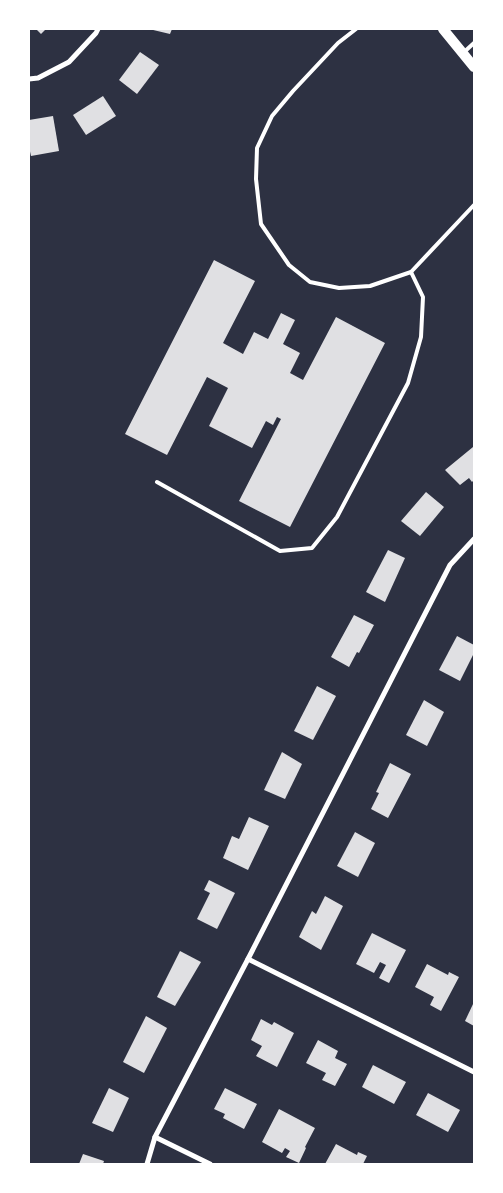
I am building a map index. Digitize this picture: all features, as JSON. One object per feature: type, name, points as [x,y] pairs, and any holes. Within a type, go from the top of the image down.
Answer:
[{"type":"main road","points":[[443,29],[474,67]]},
{"type":"street","points":[[29,79],[38,78],[69,62],[98,29]]},
{"type":"street","points":[[147,1164],[155,1137],[450,565],[474,539]]},
{"type":"street","points":[[248,959],[474,1072]]},
{"type":"street","points":[[155,1137],[210,1164]]},
{"type":"lane","points":[[356,29],[338,43],[293,91],[272,116],[256,148],[256,179],[261,224],[289,265],[310,282],[339,288],[370,286],[411,272],[474,205]]},
{"type":"lane","points":[[463,53],[474,43]]},
{"type":"lane","points":[[157,482],[280,551],[312,548],[338,517],[408,383],[421,338],[423,297],[411,272]]},
{"type":"building","points":[[36,29],[46,29],[41,34]]},
{"type":"building","points":[[149,29],[172,29],[170,34]]},
{"type":"building","points":[[140,52],[159,65],[137,94],[119,80]]},
{"type":"building","points":[[103,96],[116,116],[86,135],[73,115]]},
{"type":"building","points":[[53,116],[59,151],[31,156],[29,120]]},
{"type":"building","points":[[214,260],[255,281],[223,343],[243,354],[254,332],[268,339],[281,313],[295,320],[283,344],[300,353],[290,373],[303,380],[336,317],[385,343],[290,527],[239,501],[281,419],[277,417],[273,425],[266,421],[252,448],[209,426],[228,388],[207,377],[167,455],[125,434]]},
{"type":"building","points":[[473,447],[474,480],[472,482],[469,478],[460,485],[445,470]]},
{"type":"building","points":[[426,492],[444,507],[420,536],[401,521]]},
{"type":"building","points":[[388,550],[405,558],[385,602],[366,592]]},
{"type":"building","points":[[354,615],[374,625],[349,667],[331,657]]},
{"type":"building","points":[[457,636],[474,645],[474,653],[460,681],[439,670]]},
{"type":"building","points":[[317,686],[336,696],[313,740],[294,731]]},
{"type":"building","points":[[424,700],[444,712],[427,746],[406,735]]},
{"type":"building","points":[[282,752],[302,764],[285,799],[264,790]]},
{"type":"building","points":[[390,763],[411,774],[388,818],[371,809],[379,793],[376,792]]},
{"type":"building","points":[[249,817],[269,826],[248,870],[223,858],[232,836],[239,839]]},
{"type":"building","points":[[355,832],[375,843],[358,877],[337,866]]},
{"type":"building","points":[[209,880],[235,893],[217,929],[197,919],[210,893],[204,890]]},
{"type":"building","points":[[325,896],[343,906],[321,950],[299,937],[312,911],[316,914]]},
{"type":"building","points":[[372,933],[406,950],[389,983],[379,978],[386,965],[380,962],[374,973],[356,964]]},
{"type":"building","points":[[180,951],[201,962],[175,1006],[157,997]]},
{"type":"building","points":[[427,964],[448,975],[449,972],[459,977],[441,1011],[430,1005],[434,997],[415,987]]},
{"type":"building","points":[[474,1002],[474,1026],[465,1021]]},
{"type":"building","points":[[146,1016],[167,1028],[144,1073],[123,1062]]},
{"type":"building","points":[[261,1019],[272,1025],[274,1022],[294,1033],[277,1067],[256,1056],[262,1046],[251,1040]]},
{"type":"building","points":[[318,1040],[338,1051],[335,1058],[347,1064],[335,1086],[322,1080],[326,1073],[306,1063]]},
{"type":"building","points":[[373,1065],[406,1082],[394,1104],[362,1087]]},
{"type":"building","points":[[109,1088],[129,1098],[113,1132],[92,1123]]},
{"type":"building","points":[[225,1088],[257,1104],[244,1129],[223,1118],[225,1114],[214,1109]]},
{"type":"building","points":[[428,1093],[460,1110],[448,1132],[416,1115]]},
{"type":"building","points":[[279,1109],[315,1128],[299,1163],[286,1157],[290,1151],[285,1148],[282,1153],[262,1142]]},
{"type":"building","points":[[336,1144],[357,1155],[358,1152],[367,1156],[363,1164],[325,1164]]},
{"type":"building","points":[[83,1154],[104,1161],[103,1164],[79,1164]]}]
